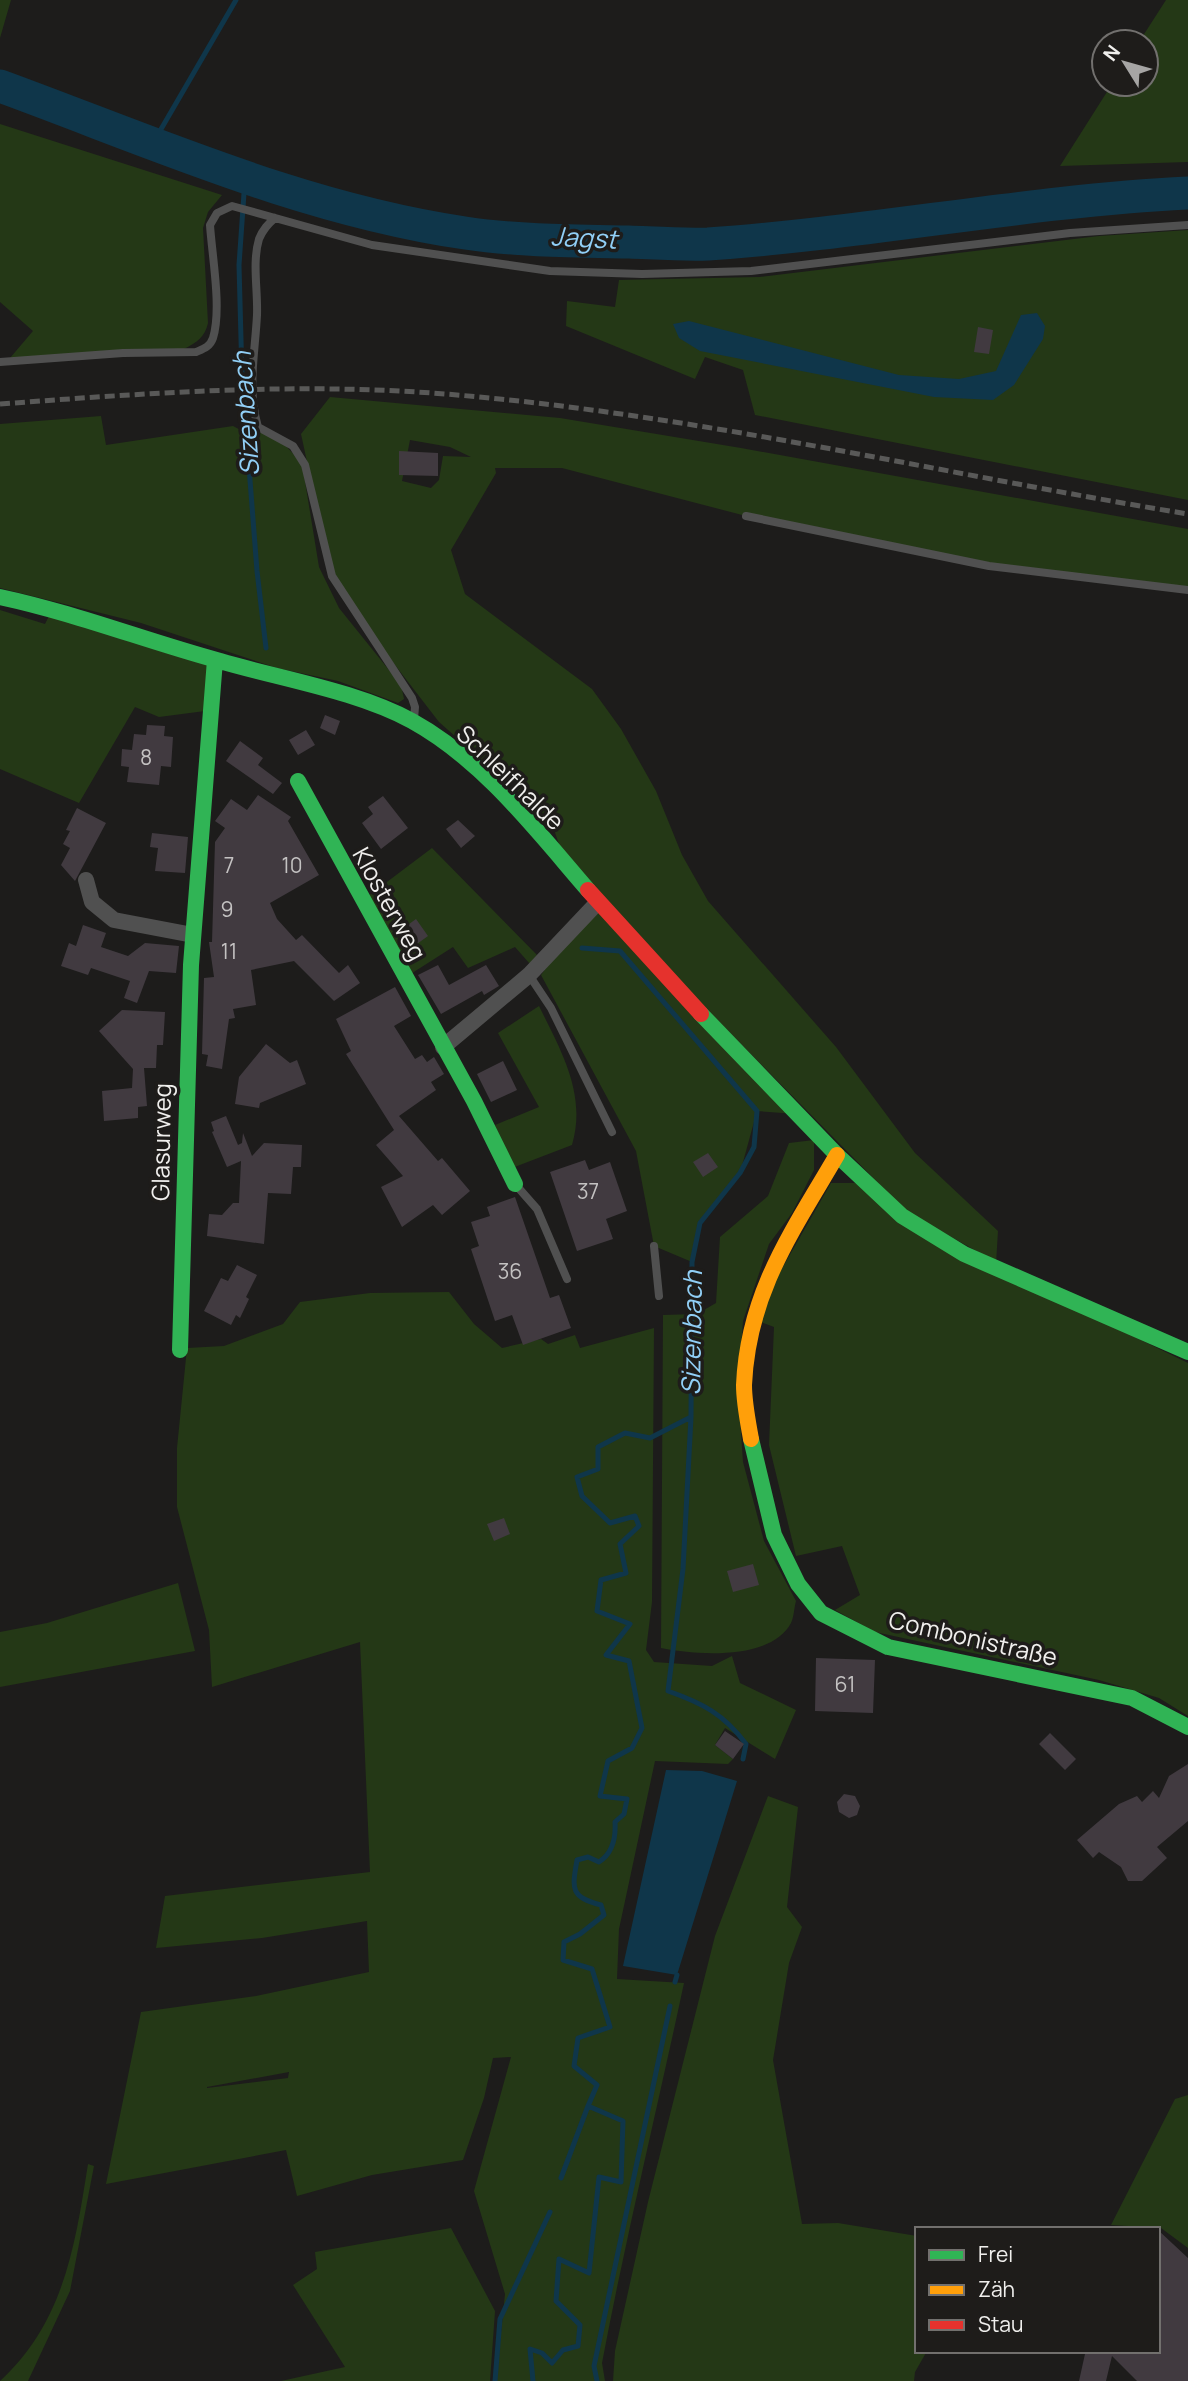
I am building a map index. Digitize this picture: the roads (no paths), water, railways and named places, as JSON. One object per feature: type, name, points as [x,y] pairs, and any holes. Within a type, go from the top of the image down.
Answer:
[{"type":"street","name":"Schleifhalde","points":[[0,597],[64,611],[215,660],[381,706],[414,722],[462,755],[524,818],[659,971],[837,1155],[902,1216],[964,1254],[1188,1352]]},
{"type":"street","name":"Glasurweg","points":[[180,1350],[185,1092],[193,935],[215,660]]},
{"type":"street","name":"Klosterweg","points":[[298,781],[355,892],[470,1092],[505,1170],[515,1184]]},
{"type":"street","points":[[86,880],[92,902],[114,920],[193,935]]},
{"type":"street","points":[[443,1047],[529,975],[598,902]]},
{"type":"street","name":"Combonistraße","points":[[837,1155],[770,1270],[752,1319],[744,1387],[753,1458],[774,1535],[799,1584],[821,1613],[888,1647],[1132,1698],[1188,1727]]},
{"type":"lane","points":[[0,362],[123,353],[196,352],[207,348],[213,339],[215,310],[210,225],[224,207],[239,207],[372,246],[464,261],[550,271],[642,274],[751,271],[1070,233],[1188,225]]},
{"type":"lane","points":[[275,218],[265,226],[259,240],[256,265],[257,314],[251,377],[256,420],[264,433],[293,446],[305,465],[332,576],[412,698],[415,707],[414,722]]},
{"type":"lane","points":[[746,516],[989,566],[1188,590]]},
{"type":"lane","points":[[529,975],[551,1008],[612,1132]]},
{"type":"lane","points":[[515,1184],[537,1209],[567,1279]]},
{"type":"lane","points":[[654,1246],[659,1296]]},
{"type":"water","points":[[1037,313],[1045,326],[1043,339],[1014,385],[993,400],[934,397],[700,351],[679,338],[673,324],[689,321],[899,375],[959,379],[996,371],[1021,315]]},
{"type":"water","points":[[666,1770],[702,1771],[737,1781],[677,1975],[623,1966]]},
{"type":"waterway","points":[[153,143],[236,0]]},
{"type":"waterway","name":"Jagst","points":[[0,86],[171,151],[287,191],[404,222],[506,238],[708,244],[828,233],[1068,203],[1188,193]]},
{"type":"waterway","name":"Sizenbach","points":[[245,179],[239,265],[242,376],[257,571],[266,648]]},
{"type":"waterway","name":"Sizenbach","points":[[533,2381],[530,2349],[542,2353],[552,2363],[563,2350],[578,2346],[580,2325],[556,2301],[559,2259],[589,2273],[599,2177],[621,2182],[623,2121],[588,2106],[597,2085],[574,2066],[578,2038],[610,2027],[592,1969],[563,1960],[564,1942],[580,1934],[604,1915],[601,1905],[578,1895],[574,1885],[577,1860],[588,1857],[599,1862],[610,1850],[615,1822],[624,1814],[627,1799],[600,1796],[608,1761],[632,1748],[642,1728],[629,1661],[606,1655],[630,1624],[597,1611],[601,1580],[626,1573],[620,1544],[639,1526],[635,1516],[610,1523],[582,1496],[577,1477],[598,1469],[598,1447],[625,1433],[650,1438],[691,1417],[692,1262],[700,1223],[740,1173],[754,1147],[757,1111],[620,951],[582,948]]},
{"type":"waterway","points":[[691,1417],[683,1569],[668,1691],[702,1705],[721,1717],[746,1744],[743,1759]]},
{"type":"waterway","points":[[675,1982],[677,1975]]},
{"type":"waterway","points":[[597,2381],[594,2366],[670,2006]]},
{"type":"waterway","name":"Sizenbach","points":[[561,2178],[588,2106]]},
{"type":"waterway","name":"Sizenbach","points":[[495,2381],[500,2319],[550,2212]]},
{"type":"railway","points":[[0,404],[222,390],[333,389],[445,394],[539,403],[725,430],[1188,514]]}]
